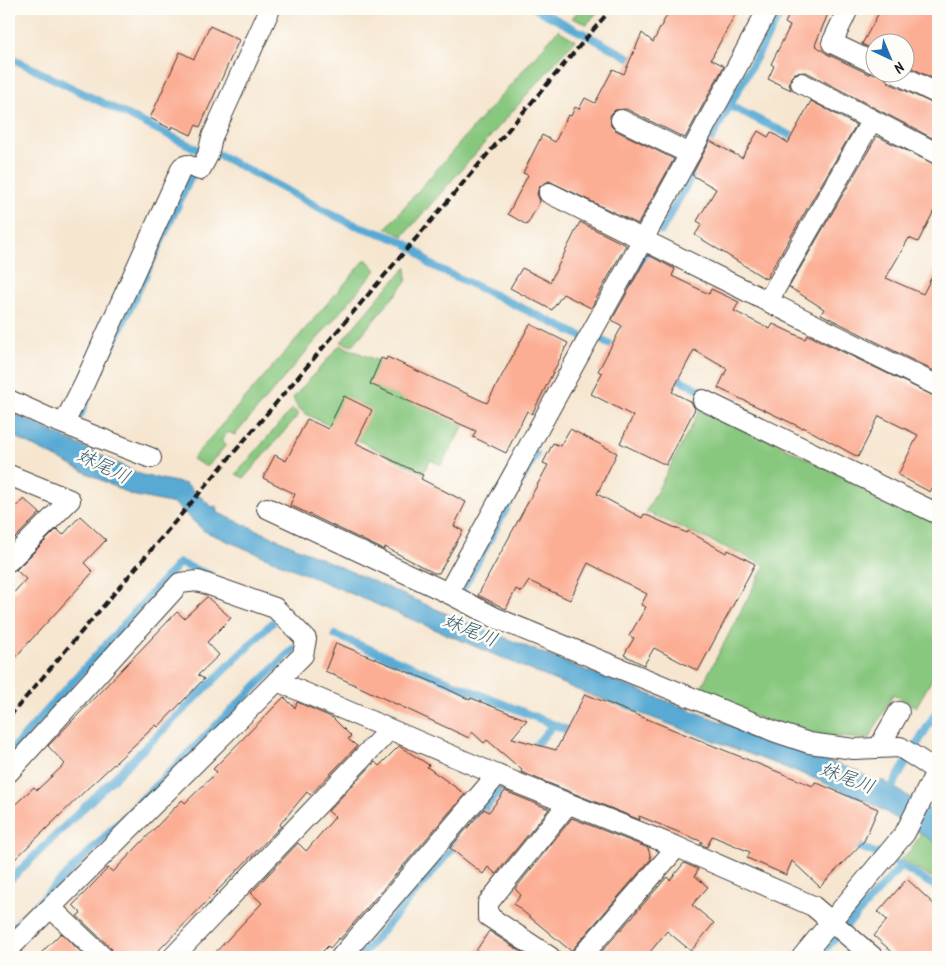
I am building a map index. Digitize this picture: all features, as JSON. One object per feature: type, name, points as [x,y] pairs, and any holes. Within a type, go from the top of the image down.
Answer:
[{"type":"street","points":[[64,422],[84,384],[182,167],[203,160],[270,9]]},
{"type":"street","points":[[448,593],[644,240],[768,9]]},
{"type":"street","points":[[848,9],[832,42],[864,58]]},
{"type":"street","points":[[914,82],[938,94]]},
{"type":"street","points":[[801,84],[938,154]]},
{"type":"street","points":[[621,120],[690,154]]},
{"type":"street","points":[[768,302],[872,120]]},
{"type":"street","points":[[549,193],[938,386]]},
{"type":"street","points":[[9,400],[151,458]]},
{"type":"street","points":[[702,400],[938,514]]},
{"type":"street","points":[[9,475],[70,500],[9,561]]},
{"type":"street","points":[[267,508],[448,593],[496,618],[776,732],[809,743],[854,749],[900,748],[932,781],[910,824],[839,928],[802,957]]},
{"type":"street","points":[[9,772],[180,583],[198,581],[274,608],[306,639],[303,656],[9,949]]},
{"type":"street","points":[[276,681],[497,775],[677,847],[813,906],[874,957]]},
{"type":"street","points":[[879,747],[899,712]]},
{"type":"street","points":[[173,957],[389,730]]},
{"type":"street","points":[[350,955],[497,775]]},
{"type":"street","points":[[550,957],[488,916],[488,903],[568,804]]},
{"type":"street","points":[[582,957],[677,847]]},
{"type":"street","points":[[51,908],[103,957]]},
{"type":"green space","points":[[580,9],[600,9],[587,24],[572,18]]},
{"type":"green space","points":[[558,30],[575,40],[403,236],[386,228]]},
{"type":"green space","points":[[366,259],[376,270],[235,435],[228,432],[221,441],[226,445],[207,467],[192,459]]},
{"type":"green space","points":[[407,267],[406,282],[352,346],[341,342],[384,291]]},
{"type":"green space","points":[[340,345],[464,397],[471,413],[441,465],[430,460],[423,473],[306,414],[297,407],[293,398]]},
{"type":"green space","points":[[702,406],[938,524],[938,669],[916,707],[893,694],[869,739],[804,735],[697,695],[765,565],[646,512]]},
{"type":"green space","points":[[292,409],[299,414],[244,478],[236,474]]},
{"type":"green space","points":[[933,813],[938,817],[938,881],[900,860],[911,850]]},
{"type":"water","name":"妹尾川","points":[[9,411],[142,475],[186,484],[212,507],[218,508],[216,512],[454,617],[572,665],[806,754],[858,771],[878,784],[882,780],[938,815],[938,844],[871,803],[811,777],[575,689],[204,531],[175,504],[131,495],[9,434]]},
{"type":"building","points":[[670,9],[738,9],[711,59],[724,66],[685,138],[626,109],[615,110],[610,115],[611,126],[615,130],[674,159],[638,224],[549,181],[539,187],[537,194],[540,201],[527,225],[508,214],[528,175],[523,173],[542,135],[555,142],[568,115],[571,116],[575,107],[579,109],[585,98],[595,103],[613,69],[624,74],[642,33],[653,42]]},
{"type":"building","points":[[792,9],[830,9],[815,45],[827,54],[864,72],[864,82],[888,82],[938,106],[938,141],[806,72],[795,73],[791,77],[789,84],[791,90],[768,79],[774,66],[771,64],[790,26],[785,23]]},
{"type":"building","points":[[881,9],[938,9],[938,81],[914,69],[914,32],[869,32]]},
{"type":"building","points":[[210,26],[239,40],[200,127],[196,125],[191,135],[172,126],[171,129],[150,118],[180,52],[194,59]]},
{"type":"building","points":[[811,101],[856,125],[766,279],[695,235],[702,224],[697,221],[716,189],[692,175],[710,141],[742,158],[758,131],[768,137],[771,132],[788,143]]},
{"type":"building","points":[[877,136],[938,166],[938,203],[918,242],[909,238],[886,278],[923,294],[938,265],[938,373],[821,314],[824,309],[789,287]]},
{"type":"building","points":[[580,222],[626,245],[591,308],[563,294],[552,310],[510,288],[522,268],[550,282]]},
{"type":"building","points":[[648,255],[675,269],[672,276],[709,294],[711,289],[739,302],[734,311],[770,329],[773,324],[805,339],[808,335],[938,398],[938,477],[930,492],[898,475],[918,435],[879,416],[858,457],[803,427],[718,388],[727,369],[694,350],[672,392],[691,402],[695,409],[666,465],[620,443],[633,416],[591,394],[602,373],[598,371],[622,326],[612,320]]},
{"type":"building","points":[[530,324],[568,343],[532,414],[527,411],[506,453],[473,437],[476,431],[370,384],[381,358],[386,360],[387,357],[487,403]]},
{"type":"building","points":[[344,396],[372,410],[356,443],[423,475],[421,479],[466,502],[454,526],[463,531],[439,573],[434,573],[385,547],[384,550],[290,505],[295,494],[263,478],[275,455],[286,461],[307,419],[328,429]]},
{"type":"building","points":[[570,429],[617,453],[597,494],[642,518],[644,514],[687,533],[688,531],[726,553],[728,550],[755,564],[698,671],[654,648],[644,665],[624,655],[634,638],[629,636],[646,607],[641,605],[647,594],[588,563],[570,600],[529,581],[522,592],[516,589],[506,609],[478,595],[548,465],[543,463],[553,443],[560,446]]},
{"type":"building","points":[[24,499],[40,513],[9,544],[9,513]]},
{"type":"building","points":[[80,516],[106,540],[84,563],[93,572],[9,664],[9,598],[26,579],[16,570],[57,529],[63,535]]},
{"type":"building","points":[[207,597],[231,618],[207,642],[219,655],[198,675],[204,679],[158,727],[156,725],[9,865],[9,810],[34,787],[37,790],[65,764],[48,746],[177,612],[184,618]]},
{"type":"building","points":[[336,643],[435,683],[470,700],[471,698],[527,720],[512,738],[556,750],[585,694],[813,786],[815,782],[878,809],[864,841],[820,887],[792,861],[786,875],[747,858],[750,852],[712,836],[707,847],[700,844],[703,842],[639,816],[640,820],[521,772],[522,770],[487,740],[484,743],[472,732],[469,738],[325,671]]},
{"type":"building","points":[[284,697],[295,708],[297,702],[333,718],[351,736],[348,739],[357,746],[310,795],[307,792],[280,824],[281,826],[152,957],[115,957],[111,948],[77,916],[81,913],[73,905],[108,868],[113,872],[182,800],[185,803],[217,772],[213,769]]},
{"type":"building","points":[[399,746],[429,765],[427,767],[465,794],[340,939],[330,948],[328,946],[317,957],[211,957],[262,903],[251,893],[298,843],[306,851],[335,817],[328,811],[375,762],[379,766]]},
{"type":"building","points":[[505,791],[549,809],[496,874],[488,867],[483,874],[450,848],[484,809],[489,812]]},
{"type":"building","points":[[572,818],[648,848],[651,859],[571,951],[514,904],[521,895],[515,889]]},
{"type":"building","points":[[684,863],[698,869],[695,876],[708,887],[692,905],[714,923],[691,951],[667,931],[646,957],[597,957],[667,877],[670,880]]},
{"type":"building","points":[[907,879],[938,908],[938,957],[898,957],[874,936],[887,920],[878,912]]},
{"type":"building","points":[[489,931],[529,957],[472,957]]},
{"type":"building","points":[[61,933],[86,957],[37,957]]},
{"type":"waterway","points":[[536,9],[638,62]]},
{"type":"waterway","points":[[705,150],[783,9]]},
{"type":"waterway","points":[[9,57],[201,151]]},
{"type":"waterway","points":[[730,106],[800,140]]},
{"type":"waterway","points":[[211,151],[348,222],[403,242],[422,255],[429,264],[581,336]]},
{"type":"waterway","points":[[661,231],[699,163]]},
{"type":"waterway","points":[[110,351],[195,168]]},
{"type":"waterway","points":[[630,284],[646,254]]},
{"type":"waterway","points":[[599,339],[620,350]]},
{"type":"waterway","points":[[670,375],[709,394]]},
{"type":"waterway","points":[[80,415],[87,399]]},
{"type":"waterway","points":[[462,590],[536,454]]},
{"type":"waterway","points":[[9,753],[179,563],[210,575]]},
{"type":"waterway","points":[[9,881],[272,623]]},
{"type":"waterway","points":[[335,635],[574,733]]},
{"type":"waterway","points":[[9,932],[293,649]]},
{"type":"waterway","points":[[887,795],[938,709]]},
{"type":"waterway","points":[[530,752],[553,725]]},
{"type":"waterway","points":[[478,817],[498,792]]},
{"type":"waterway","points":[[360,957],[458,842]]},
{"type":"waterway","points":[[849,843],[878,854]]},
{"type":"waterway","points":[[896,863],[938,888]]},
{"type":"waterway","points":[[818,957],[901,866]]},
{"type":"railway","points":[[9,717],[611,9]]}]
